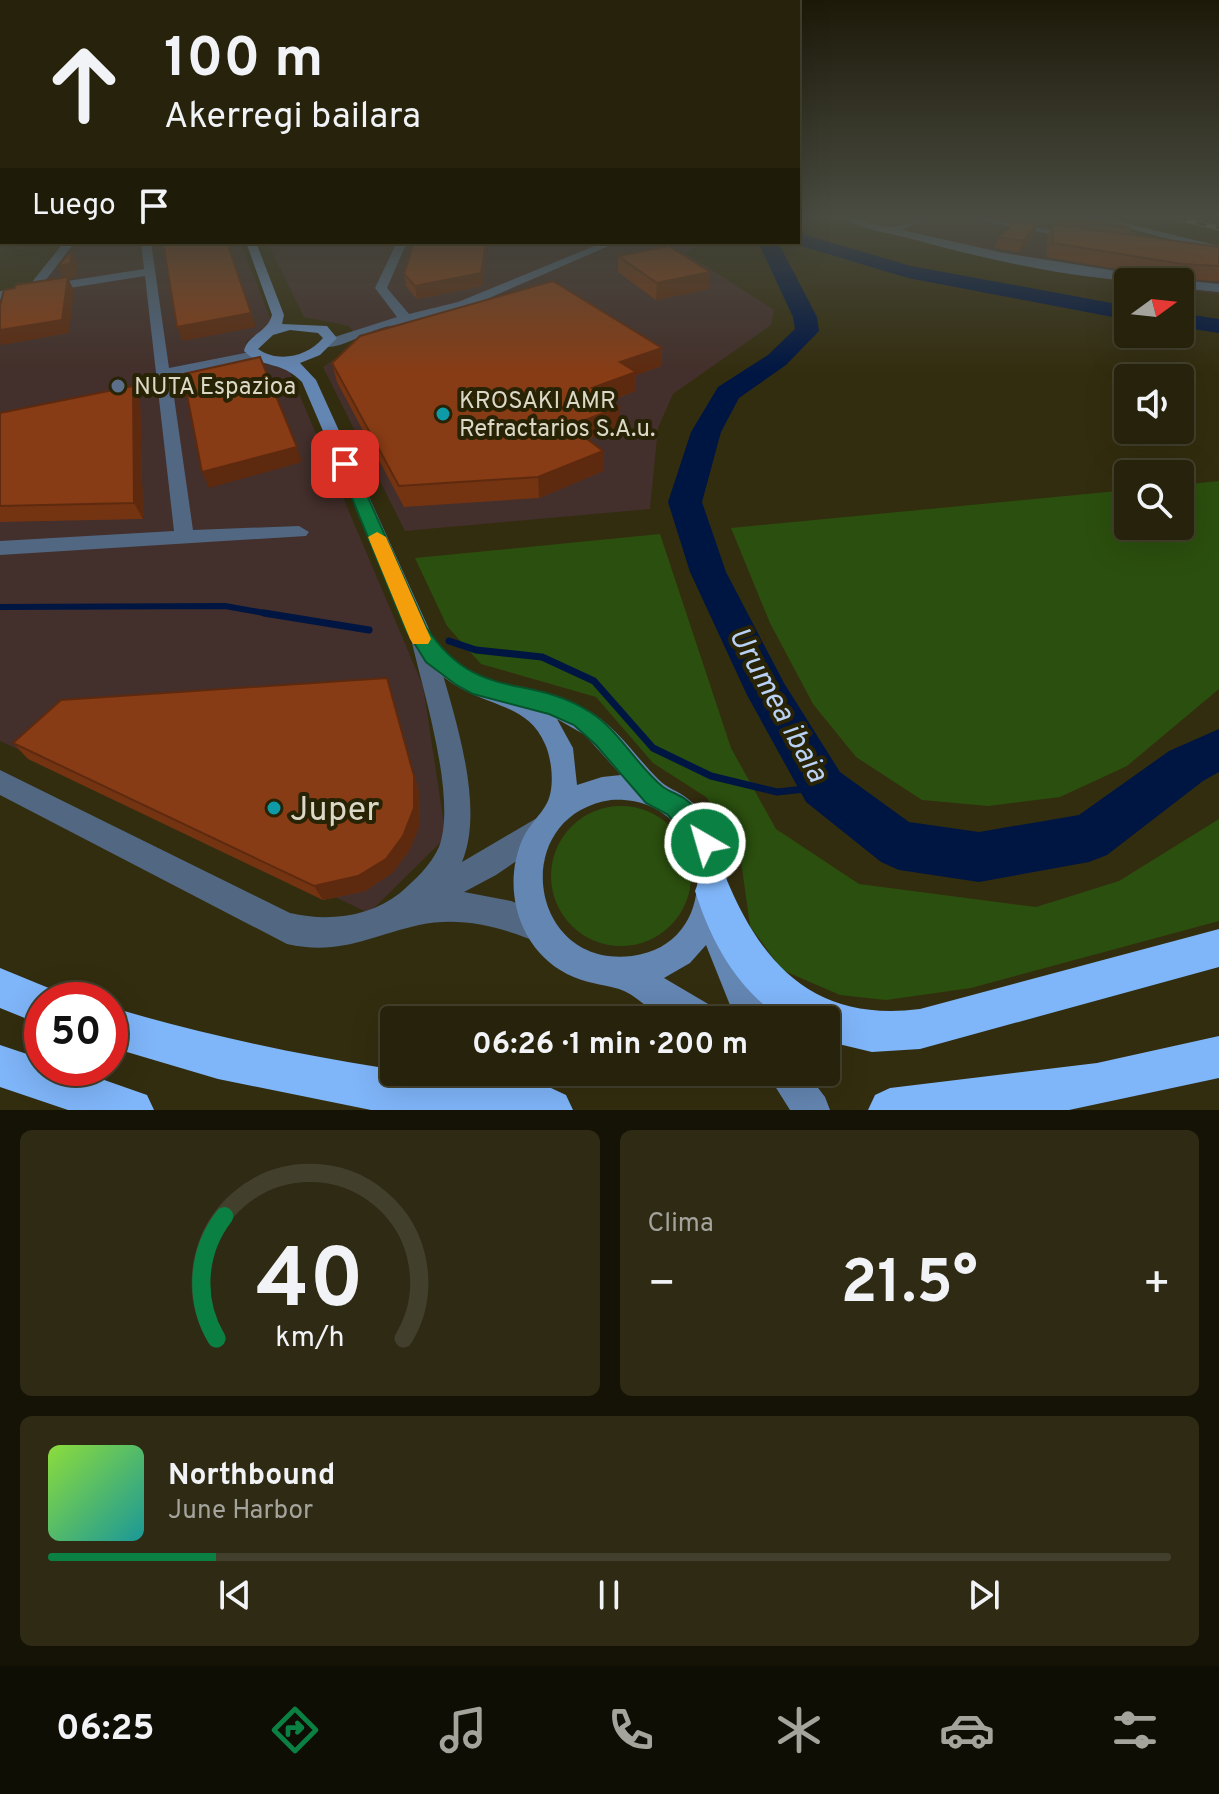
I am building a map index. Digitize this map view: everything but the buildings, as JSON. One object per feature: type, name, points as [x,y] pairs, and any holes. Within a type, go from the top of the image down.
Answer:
[{"type":"highway","points":[[712,899],[746,959],[786,999],[799,1006]]},
{"type":"highway","points":[[840,1024],[867,1032],[894,1033],[920,1029],[1219,948]]},
{"type":"highway","points":[[0,988],[24,998]]},
{"type":"highway","points":[[128,1033],[184,1051],[358,1087],[551,1110]]},
{"type":"highway","points":[[890,1110],[1003,1099],[1171,1070],[1219,1057]]},
{"type":"highway","points":[[0,1066],[132,1110]]},
{"type":"main road","points":[[263,270],[278,315],[277,322],[253,350],[295,366],[309,380],[423,643],[462,678],[491,692],[554,706],[594,727],[655,795]]},
{"type":"main road","points":[[266,278],[301,326]]},
{"type":"main road","points":[[268,332],[301,326],[322,329],[330,338],[309,380]]},
{"type":"main road","points":[[279,360],[301,358],[324,347]]},
{"type":"main road","points":[[522,701],[546,720],[561,746],[566,776],[551,819],[529,856],[526,874],[531,910],[551,943],[583,965],[623,973],[646,970],[668,960],[687,946],[701,928],[712,899]]},
{"type":"main road","points":[[551,819],[589,792],[605,788],[639,790],[675,806],[692,823],[705,843],[712,866],[712,899],[728,966],[747,1006]]},
{"type":"main road","points":[[623,973],[679,1006]]},
{"type":"street","points":[[32,290],[48,270]]},
{"type":"street","points":[[389,270],[381,288],[397,309],[422,320]]},
{"type":"street","points":[[324,347],[366,329],[422,320],[546,270]]},
{"type":"street","points":[[1080,270],[1114,275]]},
{"type":"street","points":[[0,295],[150,272],[184,537]]},
{"type":"street","points":[[1194,285],[1219,288]]},
{"type":"street","points":[[322,329],[366,329],[397,309],[442,310],[462,305]]},
{"type":"street","points":[[384,325],[397,309]]},
{"type":"street","points":[[163,364],[253,350]]},
{"type":"street","points":[[163,364],[253,350]]},
{"type":"street","points":[[0,548],[299,532]]},
{"type":"street","points":[[404,908],[435,881],[449,860],[459,820],[457,783],[423,643]]},
{"type":"street","points":[[0,782],[287,928],[310,935],[341,934],[404,908],[486,865],[551,819]]},
{"type":"street","points":[[404,908],[469,907],[513,916],[540,927]]},
{"type":"shaded area","points":[[42,270],[251,270],[271,320],[266,328],[247,341],[245,352],[251,360],[289,370],[423,686],[446,837],[369,913],[0,741],[0,292],[29,287]]},
{"type":"shaded area","points":[[281,270],[711,270],[774,310],[771,325],[673,394],[658,428],[650,509],[405,531],[323,367],[360,341],[349,326],[304,317]]},
{"type":"shaded area","points":[[1051,270],[1114,270],[1114,279]]},
{"type":"shaded area","points":[[1194,270],[1219,270],[1219,294],[1194,291]]},
{"type":"green space","points":[[1219,481],[1219,689],[1127,766],[1060,797],[988,806],[922,800],[856,757],[813,704],[770,623],[731,528],[1114,491],[1114,540],[1194,540],[1194,484]]},
{"type":"green space","points":[[660,534],[731,748],[776,829],[859,884],[1036,907],[1119,881],[1219,819],[1219,921],[971,988],[886,1000],[840,995],[782,970],[750,926],[738,839],[706,797],[653,763],[596,697],[481,664],[447,626],[415,558]]},
{"type":"green space","points":[[621,806],[648,811],[670,827],[686,849],[691,876],[686,903],[670,925],[648,941],[621,946],[594,941],[572,925],[556,903],[551,876],[556,849],[572,827],[594,811]]},
{"type":"waterway","name":"Urumea ibaia","points":[[782,270],[805,317],[807,331],[777,360],[728,393],[706,432],[685,502],[708,572],[769,695],[823,787],[899,845],[979,857],[1089,838],[1186,766],[1219,749]]},
{"type":"waterway","points":[[901,270],[1114,310]]},
{"type":"waterway","points":[[1194,322],[1219,326]]},
{"type":"waterway","points":[[0,607],[225,606],[272,614]]},
{"type":"waterway","points":[[264,613],[272,614]]},
{"type":"waterway","points":[[272,614],[369,630]]},
{"type":"waterway","points":[[449,641],[476,650],[542,657],[594,681],[653,748],[711,776],[777,792],[823,787]]},
{"type":"slow traffic","points":[[377,537],[421,639]]},
{"type":"place","name":"NUTA Espazioa","points":[[118,386]]},
{"type":"place","name":"KROSAKI AMR Refractarios S.A.u.","points":[[443,414]]},
{"type":"place","name":"Juper","points":[[274,808]]},
{"type":"route","points":[[345,464],[423,643],[434,656],[447,668],[481,688],[522,701],[554,706],[594,727],[655,795],[675,806],[692,823],[705,843]]}]
